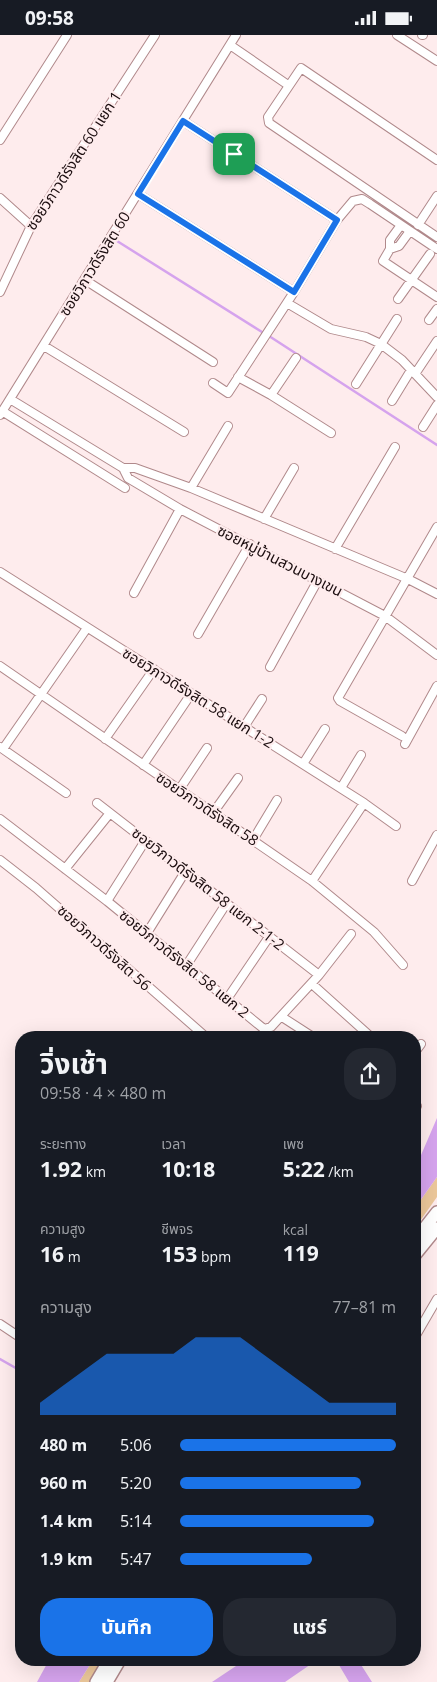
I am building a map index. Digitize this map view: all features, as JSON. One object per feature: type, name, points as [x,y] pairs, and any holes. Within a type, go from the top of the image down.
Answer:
[{"type":"main road","points":[[421,1232],[437,1212]]},
{"type":"main road","points":[[421,1247],[437,1227]]},
{"type":"main road","points":[[96,1682],[105,1666]]},
{"type":"main road","points":[[107,1682],[116,1666]]},
{"type":"street","points":[[0,140],[67,35]]},
{"type":"street","name":"ซอยวิภาวดีรังสิต 60 แยก 1","points":[[0,292],[30,226],[155,35]]},
{"type":"street","name":"ซอยวิภาวดีรังสิต 60","points":[[1,413],[236,35]]},
{"type":"street","points":[[397,35],[437,61]]},
{"type":"street","points":[[230,45],[288,85]]},
{"type":"street","points":[[437,160],[307,70],[301,68],[297,71],[268,117],[270,123],[437,237]]},
{"type":"street","points":[[183,121],[337,220]]},
{"type":"street","points":[[138,194],[294,292]]},
{"type":"street","points":[[418,225],[437,196]]},
{"type":"street","points":[[0,198],[30,226]]},
{"type":"street","points":[[213,383],[228,393],[294,292],[337,220],[352,201],[362,199],[410,231],[434,252],[398,299]]},
{"type":"street","points":[[401,225],[390,240],[390,249],[384,261],[437,297]]},
{"type":"street","points":[[390,249],[399,246],[410,231]]},
{"type":"street","points":[[85,280],[213,362]]},
{"type":"street","points":[[287,303],[331,329],[366,337],[381,343],[437,397]]},
{"type":"street","points":[[429,320],[437,309]]},
{"type":"street","points":[[356,384],[397,319]]},
{"type":"street","points":[[392,401],[437,341]]},
{"type":"street","points":[[44,346],[184,432]]},
{"type":"street","points":[[271,395],[296,358]]},
{"type":"street","points":[[238,377],[271,395],[331,433]]},
{"type":"street","name":"ซอยหมู่บ้านสวนบางเขน","points":[[10,399],[123,468],[134,468],[192,488],[408,579],[437,594]]},
{"type":"street","points":[[423,427],[437,405]]},
{"type":"street","points":[[1,413],[125,488]]},
{"type":"street","points":[[192,488],[228,426]]},
{"type":"street","points":[[335,549],[395,447]]},
{"type":"street","name":"ซอยหมู่บ้านสวนบางเขน","points":[[123,468],[128,479],[180,509],[385,616],[437,655]]},
{"type":"street","points":[[264,519],[294,468]]},
{"type":"street","points":[[134,593],[180,509]]},
{"type":"street","points":[[402,736],[340,701],[338,698],[437,527]]},
{"type":"street","points":[[198,634],[250,545]]},
{"type":"street","name":"ซอยวิภาวดีรังสิต 58 แยก 1-2","points":[[0,572],[87,629],[154,669],[341,788],[396,826]]},
{"type":"street","points":[[270,667],[318,580]]},
{"type":"street","points":[[66,793],[1,748],[87,629]]},
{"type":"street","name":"ซอยวิภาวดีรังสิต 58","points":[[0,666],[312,881],[374,932],[403,965]]},
{"type":"street","points":[[105,739],[154,669]]},
{"type":"street","points":[[405,744],[437,686]]},
{"type":"street","points":[[143,765],[190,693]]},
{"type":"street","points":[[244,727],[262,699]]},
{"type":"street","points":[[303,764],[325,729]]},
{"type":"street","points":[[179,790],[207,748]]},
{"type":"street","points":[[341,788],[362,755]]},
{"type":"street","points":[[213,813],[238,778]]},
{"type":"street","points":[[253,840],[277,800]]},
{"type":"street","name":"ซอยวิภาวดีรังสิต 58 แยก 2-1-2","points":[[97,803],[319,975]]},
{"type":"street","points":[[312,881],[364,803]]},
{"type":"street","points":[[65,869],[110,813]]},
{"type":"street","name":"ซอยวิภาวดีรังสิต 58 แยก 2","points":[[0,819],[107,901],[264,1029],[271,1027],[282,1017],[312,984],[351,934]]},
{"type":"street","points":[[412,881],[437,835]]},
{"type":"street","points":[[107,901],[145,841]]},
{"type":"street","name":"ซอยวิภาวดีรังสิต 56","points":[[0,860],[44,894],[199,1031]]},
{"type":"street","points":[[146,933],[185,872]]},
{"type":"street","points":[[186,965],[226,904]]},
{"type":"street","points":[[227,999],[269,937]]},
{"type":"street","points":[[312,984],[364,1031]]},
{"type":"street","points":[[282,1017],[304,1031]]},
{"type":"street","points":[[421,1327],[437,1299]]},
{"type":"street","points":[[0,1324],[15,1334]]},
{"type":"shaded area","points":[[437,1118],[437,1177],[421,1200],[421,1155]]},
{"type":"shaded area","points":[[437,1177],[437,1197],[421,1220],[421,1200]]},
{"type":"shaded area","points":[[46,1666],[89,1666],[79,1682],[37,1682]]},
{"type":"shaded area","points":[[89,1666],[102,1666],[92,1682],[79,1682]]},
{"type":"shaded area","points":[[236,1666],[308,1666],[285,1682],[212,1682]]},
{"type":"shaded area","points":[[340,1666],[362,1666],[372,1682],[349,1682]]},
{"type":"waterway","points":[[117,241],[262,332]]},
{"type":"waterway","points":[[269,336],[437,445]]},
{"type":"waterway","points":[[0,1359],[15,1368]]},
{"type":"route","points":[[183,121],[234,154],[337,220],[294,292],[138,194],[183,121]]}]
